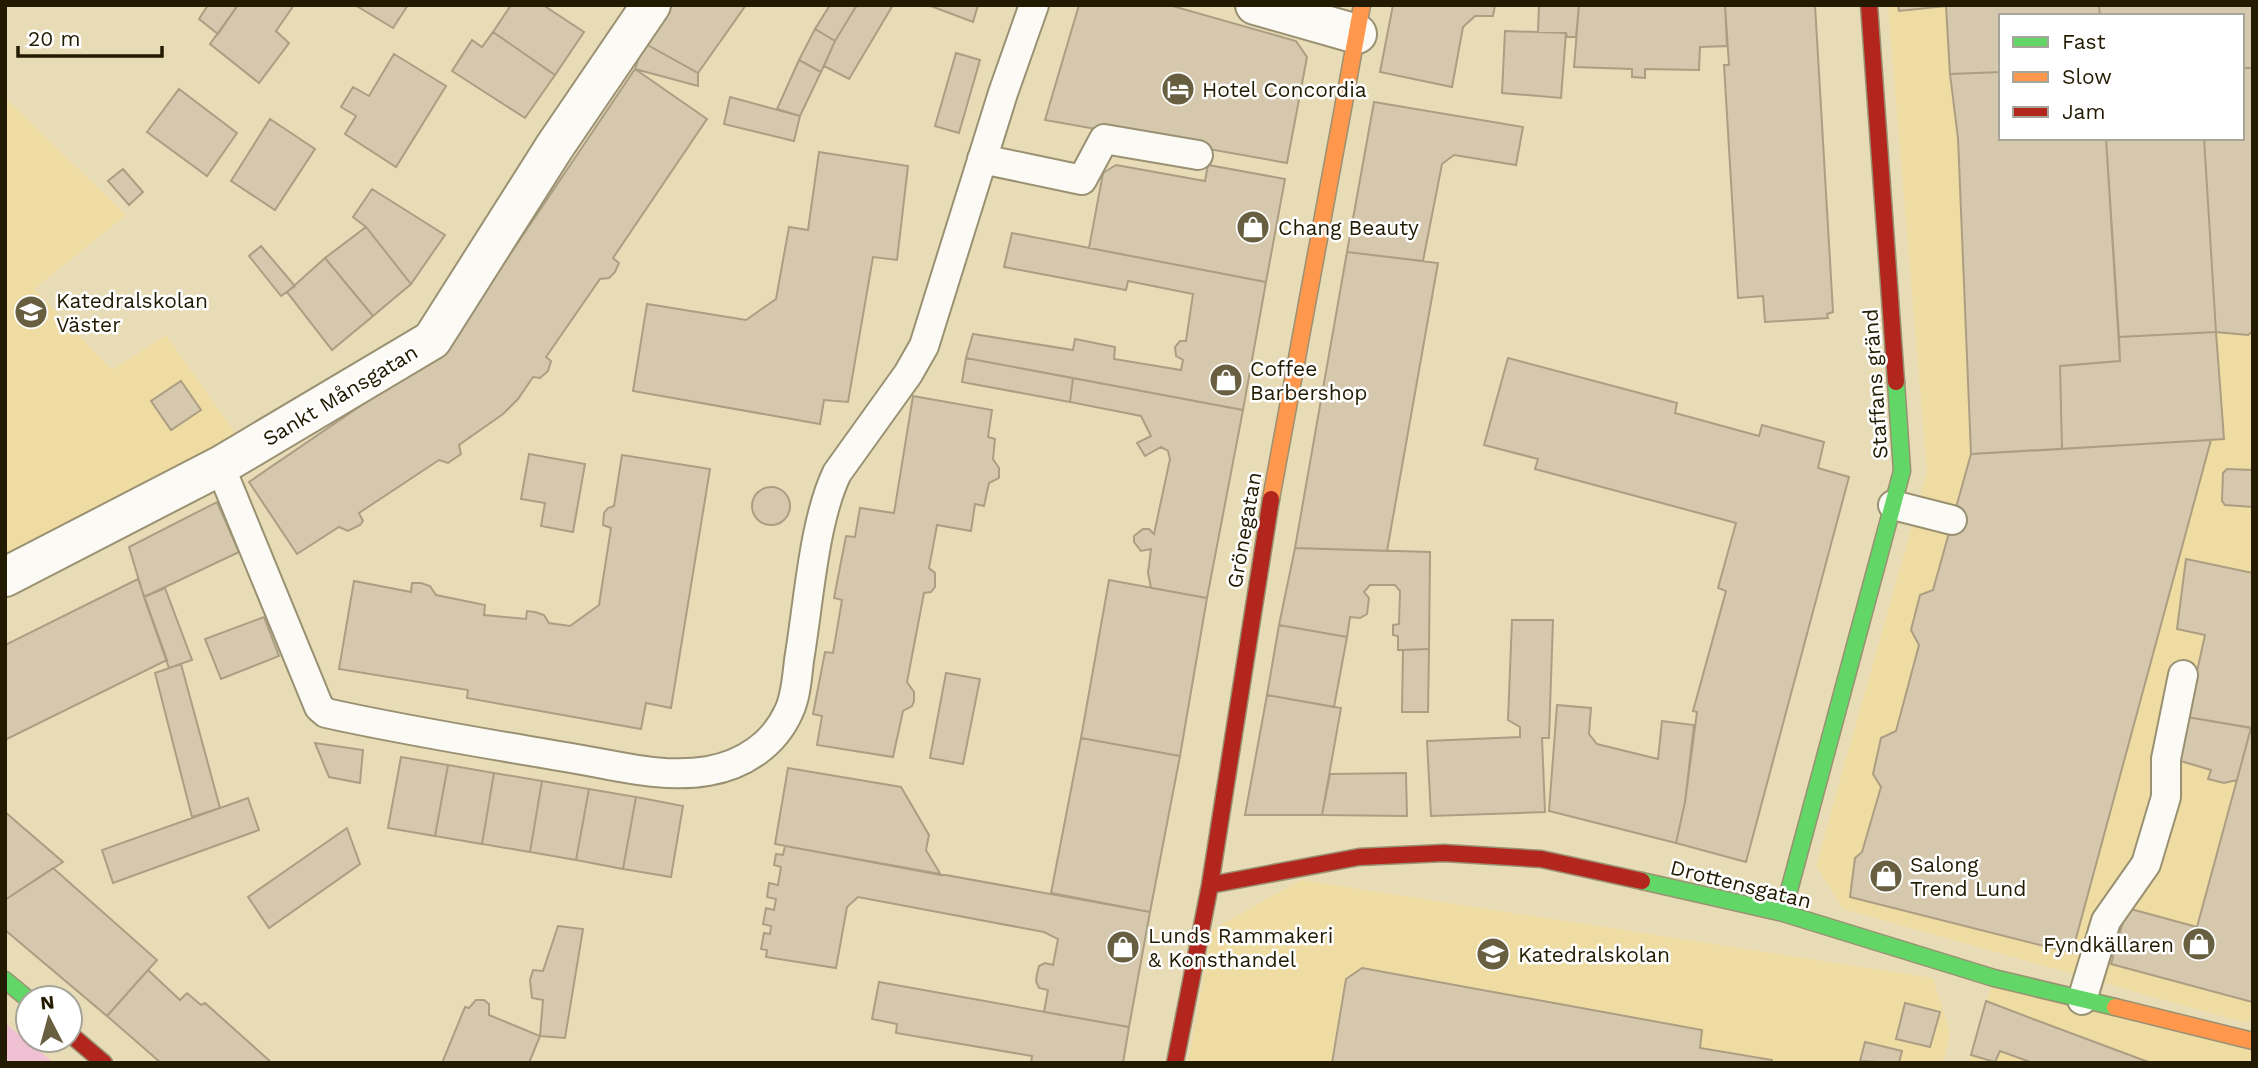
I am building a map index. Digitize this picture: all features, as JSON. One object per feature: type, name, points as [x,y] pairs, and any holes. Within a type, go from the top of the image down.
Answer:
[{"type":"street","name":"Sankt Månsgatan","points":[[5,578],[220,466],[432,340],[555,146],[651,5]]},
{"type":"street","points":[[1255,5],[1359,19]]},
{"type":"street","name":"Staffans gränd","points":[[1783,913],[1902,471],[1870,5]]},
{"type":"street","name":"Grönegatan","points":[[1175,1063],[1210,885],[1260,559],[1359,19]]},
{"type":"street","name":"Drottensgatan","points":[[1210,885],[1359,857],[1444,853],[1541,859],[1783,913],[1983,975],[2253,1041]]},
{"type":"street","points":[[84,1046],[104,1063]]},
{"type":"lane","points":[[220,466],[319,707],[326,713],[434,735],[661,773],[707,771],[734,764],[761,749],[775,735],[792,702],[821,524],[829,491],[837,473],[877,420],[924,346],[982,159],[1034,5]]},
{"type":"lane","points":[[982,159],[1082,180],[1104,139],[1198,155]]},
{"type":"lane","points":[[1893,505],[1952,520]]},
{"type":"lane","points":[[2082,1000],[2106,920],[2146,864],[2166,797],[2166,759],[2183,675]]},
{"type":"shaded area","points":[[1888,5],[2253,5],[2253,1018],[2246,1023],[1843,909],[1816,866],[1927,472]]},
{"type":"shaded area","name":"Katedralskolan Väster","points":[[5,98],[126,215],[34,289],[112,370],[166,335],[238,437],[5,557]]},
{"type":"shaded area","name":"Katedralskolan","points":[[1301,880],[1933,978],[1950,1032],[1943,1063],[1188,1063],[1212,930]]},
{"type":"shaded area","points":[[1994,978],[2253,1040],[2253,1063],[1969,1063]]},
{"type":"shaded area","points":[[5,1023],[14,1030],[14,1054],[43,1054],[54,1063],[5,1063]]},
{"type":"building","points":[[208,5],[238,5],[218,34],[199,19]]},
{"type":"building","points":[[238,5],[294,5],[276,31],[289,43],[259,83],[210,44]]},
{"type":"building","points":[[355,5],[408,5],[393,28]]},
{"type":"building","points":[[511,5],[543,5],[584,32],[555,75],[493,32]]},
{"type":"building","points":[[672,5],[746,5],[698,73],[644,43]]},
{"type":"building","points":[[830,5],[857,5],[835,41],[815,29]]},
{"type":"building","points":[[857,5],[893,5],[849,79],[824,66],[835,41]]},
{"type":"building","points":[[928,5],[978,5],[973,22]]},
{"type":"building","name":"Hotel Concordia","points":[[1079,5],[1169,5],[1296,41],[1307,57],[1287,163],[1045,120]]},
{"type":"building","points":[[1393,5],[1495,5],[1493,16],[1475,16],[1463,27],[1452,87],[1380,72]]},
{"type":"building","points":[[1539,5],[1579,5],[1576,37],[1567,37],[1566,33],[1538,32]]},
{"type":"building","points":[[1579,5],[1725,5],[1727,46],[1700,47],[1699,70],[1645,69],[1645,78],[1632,77],[1632,69],[1574,67]]},
{"type":"building","points":[[1725,5],[1815,5],[1833,312],[1827,314],[1828,318],[1765,322],[1763,296],[1738,298],[1724,65],[1729,65]]},
{"type":"building","points":[[1898,5],[2099,5],[2100,14],[1999,14],[1999,72],[1950,74],[1946,6],[1899,11]]},
{"type":"building","points":[[2099,5],[2253,5],[2253,68],[2244,68],[2244,14],[2100,14]]},
{"type":"building","points":[[815,29],[835,41],[821,72],[799,60]]},
{"type":"building","points":[[1505,31],[1566,33],[1561,98],[1502,93]]},
{"type":"building","points":[[493,32],[555,75],[525,118],[452,71],[472,40],[482,47]]},
{"type":"building","points":[[644,43],[698,73],[698,86],[635,69]]},
{"type":"building","points":[[956,53],[980,60],[959,133],[935,126]]},
{"type":"building","points":[[394,54],[446,86],[396,167],[345,134],[356,116],[341,107],[353,87],[369,96]]},
{"type":"building","points":[[799,60],[821,72],[800,116],[777,109]]},
{"type":"building","points":[[2244,68],[2253,68],[2253,331],[2248,335],[2216,332],[2204,140],[2244,140]]},
{"type":"building","points":[[635,69],[707,119],[613,258],[619,263],[615,272],[609,278],[600,279],[546,357],[551,361],[548,371],[540,378],[533,377],[518,399],[503,414],[459,445],[461,454],[448,463],[439,460],[359,513],[363,521],[360,525],[348,531],[339,527],[297,554],[249,482],[448,346]]},
{"type":"building","points":[[1999,72],[1999,140],[2106,140],[2120,361],[2060,366],[2062,449],[1971,454],[1958,138],[1950,74]]},
{"type":"building","points":[[179,89],[237,133],[207,176],[147,132]]},
{"type":"building","points":[[730,97],[800,116],[794,141],[724,124]]},
{"type":"building","points":[[1374,102],[1523,127],[1516,165],[1454,155],[1442,164],[1423,261],[1347,252]]},
{"type":"building","points":[[270,119],[315,149],[275,210],[231,181]]},
{"type":"building","points":[[2106,140],[2204,140],[2216,332],[2119,337]]},
{"type":"building","points":[[819,152],[908,166],[897,260],[873,257],[848,402],[824,400],[820,424],[633,391],[647,304],[746,320],[776,299],[789,227],[808,230]]},
{"type":"building","points":[[1116,165],[1205,181],[1208,165],[1285,179],[1266,282],[1089,248],[1103,173]]},
{"type":"building","points":[[123,169],[143,192],[129,205],[108,181]]},
{"type":"building","points":[[372,189],[445,235],[411,284],[366,227],[353,217]]},
{"type":"building","points":[[366,227],[411,284],[373,316],[325,258]]},
{"type":"building","points":[[1012,233],[1266,282],[1243,410],[966,358],[973,334],[1073,350],[1075,339],[1115,347],[1114,359],[1181,370],[1183,360],[1176,356],[1175,347],[1180,341],[1186,341],[1193,294],[1128,281],[1126,290],[1004,267]]},
{"type":"building","points":[[261,246],[295,286],[281,296],[249,256]]},
{"type":"building","points":[[1347,252],[1438,263],[1387,551],[1295,548]]},
{"type":"building","points":[[325,258],[373,316],[332,350],[287,292]]},
{"type":"building","points":[[2216,332],[2224,439],[2062,449],[2060,366],[2120,361],[2119,337]]},
{"type":"building","points":[[966,358],[1073,378],[1070,402],[962,382]]},
{"type":"building","points":[[1508,358],[1677,403],[1675,413],[1759,436],[1762,425],[1824,442],[1818,468],[1849,477],[1746,862],[1676,843],[1685,802],[1697,712],[1693,711],[1726,591],[1718,588],[1736,523],[1535,469],[1538,459],[1484,445]]},
{"type":"building","points":[[1073,378],[1243,410],[1207,598],[1151,588],[1148,573],[1151,549],[1141,551],[1134,542],[1134,536],[1143,529],[1149,529],[1154,534],[1170,459],[1168,451],[1161,447],[1145,456],[1137,443],[1151,436],[1141,416],[1070,402]]},
{"type":"building","points":[[181,381],[201,410],[171,430],[151,401]]},
{"type":"building","points":[[913,396],[992,410],[988,437],[995,439],[993,459],[999,468],[999,478],[989,483],[984,506],[975,504],[971,531],[937,525],[929,568],[935,573],[935,587],[931,592],[924,593],[907,682],[914,692],[914,701],[912,706],[903,711],[893,757],[817,745],[822,716],[813,714],[825,652],[833,653],[842,600],[834,598],[846,536],[855,537],[860,508],[894,513]]},
{"type":"building","points":[[2211,440],[2072,953],[1850,897],[1855,858],[1862,852],[1881,787],[1873,774],[1881,738],[1896,731],[1919,645],[1911,630],[1920,595],[1933,590],[1971,454]]},
{"type":"building","points":[[529,454],[585,464],[573,532],[541,526],[545,503],[521,499]]},
{"type":"building","points":[[622,455],[710,469],[671,708],[646,703],[641,729],[467,698],[468,690],[339,669],[354,581],[411,592],[412,583],[421,583],[430,586],[436,595],[485,605],[484,615],[526,619],[527,611],[535,612],[544,615],[549,623],[570,626],[599,605],[611,528],[603,525],[604,513],[614,506]]},
{"type":"building","points":[[2227,469],[2253,470],[2253,507],[2225,505],[2222,501],[2223,473]]},
{"type":"building","points":[[771,487],[784,493],[790,506],[784,519],[771,525],[758,519],[752,506],[758,493]]},
{"type":"building","points":[[217,502],[239,552],[144,597],[129,547]]},
{"type":"building","points":[[1295,548],[1430,552],[1429,649],[1398,650],[1398,636],[1393,635],[1393,625],[1399,624],[1400,591],[1395,585],[1370,585],[1364,592],[1369,598],[1367,614],[1360,618],[1350,617],[1347,637],[1279,625]]},
{"type":"building","points":[[2186,559],[2253,573],[2253,728],[2187,717],[2205,635],[2177,629]]},
{"type":"building","points":[[138,579],[167,660],[5,740],[5,645]]},
{"type":"building","points":[[1109,580],[1207,598],[1180,756],[1081,738]]},
{"type":"building","points":[[165,588],[192,660],[169,668],[144,597]]},
{"type":"building","points":[[264,617],[279,656],[221,679],[205,639]]},
{"type":"building","points":[[1512,620],[1553,620],[1549,738],[1542,738],[1545,812],[1431,816],[1427,741],[1520,737],[1520,727],[1508,720]]},
{"type":"building","points":[[1279,625],[1347,637],[1334,707],[1267,695]]},
{"type":"building","points":[[1429,649],[1428,712],[1402,712],[1403,650]]},
{"type":"building","points":[[181,664],[220,808],[192,817],[155,673]]},
{"type":"building","points":[[946,673],[980,679],[963,764],[930,758]]},
{"type":"building","points":[[1267,695],[1341,708],[1322,815],[1245,815]]},
{"type":"building","points":[[1557,705],[1591,708],[1589,734],[1597,744],[1658,759],[1662,721],[1694,725],[1685,802],[1676,843],[1549,811]]},
{"type":"building","points":[[2187,717],[2251,728],[2237,780],[2224,783],[2208,779],[2211,770],[2177,760]]},
{"type":"building","points":[[2251,728],[2252,1002],[2111,964],[2127,908],[2197,927]]},
{"type":"building","points":[[1081,738],[1180,756],[1150,912],[1051,893]]},
{"type":"building","points":[[315,743],[363,750],[360,783],[329,777]]},
{"type":"building","points":[[401,757],[448,765],[435,836],[388,828]]},
{"type":"building","points":[[448,765],[494,773],[482,844],[435,836]]},
{"type":"building","points":[[788,768],[901,787],[929,835],[926,850],[941,875],[775,844]]},
{"type":"building","points":[[494,773],[542,781],[530,852],[482,844]]},
{"type":"building","points":[[1406,773],[1407,816],[1322,815],[1330,774]]},
{"type":"building","points":[[542,781],[589,789],[576,860],[530,852]]},
{"type":"building","points":[[589,789],[636,797],[623,869],[576,860]]},
{"type":"building","points":[[636,797],[683,806],[671,877],[623,869]]},
{"type":"building","points":[[248,798],[259,830],[113,883],[102,850]]},
{"type":"building","points":[[5,812],[63,862],[5,900]]},
{"type":"building","points":[[347,828],[360,864],[269,928],[248,897]]},
{"type":"building","points":[[785,846],[1150,912],[1129,1027],[1044,1012],[1048,990],[1039,988],[1037,974],[1039,966],[1045,963],[1053,965],[1058,939],[1044,932],[858,897],[847,907],[836,968],[766,957],[767,950],[761,949],[764,933],[770,934],[771,926],[763,924],[766,908],[774,910],[776,899],[767,897],[769,883],[778,885],[781,867],[774,865],[776,854],[783,855]]},
{"type":"building","points":[[53,868],[157,960],[107,1016],[84,997],[84,984],[69,984],[5,930],[5,900]]},
{"type":"building","points":[[558,926],[583,929],[565,1038],[540,1036],[543,1000],[532,998],[530,980],[533,970],[543,971]]},
{"type":"building","points":[[1362,968],[1702,1030],[1700,1048],[1772,1060],[1771,1063],[1332,1063],[1346,979]]},
{"type":"building","points":[[148,970],[180,1000],[187,993],[201,1005],[205,1003],[272,1063],[161,1063],[107,1016]]},
{"type":"building","points":[[879,982],[1129,1027],[1123,1063],[1031,1063],[1032,1056],[896,1033],[897,1024],[872,1019]]},
{"type":"building","points":[[476,1000],[484,1000],[489,1004],[489,1015],[540,1036],[529,1063],[442,1063],[465,1007],[469,1008]]},
{"type":"building","points":[[1986,1001],[2151,1063],[2033,1063],[2000,1051],[1995,1062],[1971,1055]]},
{"type":"building","points":[[1905,1003],[1940,1012],[1930,1047],[1896,1039]]},
{"type":"building","points":[[1865,1042],[1902,1051],[1899,1063],[1860,1061]]},
{"type":"traffic: fast","points":[[1783,913],[1902,471],[1896,382]]},
{"type":"traffic: fast","points":[[1642,881],[1783,913],[1994,978],[2115,1007]]},
{"type":"traffic: fast","points":[[5,980],[14,987]]},
{"type":"traffic: slow","points":[[1271,499],[1362,5]]},
{"type":"traffic: slow","points":[[2115,1007],[2253,1041]]},
{"type":"traffic: jam","points":[[1869,5],[1896,382]]},
{"type":"traffic: jam","points":[[1175,1063],[1210,885],[1271,499]]},
{"type":"traffic: jam","points":[[1210,885],[1359,857],[1444,853],[1541,859],[1642,881]]},
{"type":"traffic: jam","points":[[84,1046],[104,1063]]},
{"type":"place","name":"Hotel Concordia","points":[[1178,89]]},
{"type":"place","name":"Chang Beauty","points":[[1253,227]]},
{"type":"place","name":"Katedralskolan Väster","points":[[31,312]]},
{"type":"place","name":"Coffee Barbershop","points":[[1226,380]]},
{"type":"place","name":"Salong Trend Lund","points":[[1886,876]]},
{"type":"place","name":"Fyndkällaren","points":[[2199,944]]},
{"type":"place","name":"Lunds Rammakeri & Konsthandel","points":[[1123,947]]},
{"type":"place","name":"Katedralskolan","points":[[1493,954]]}]
